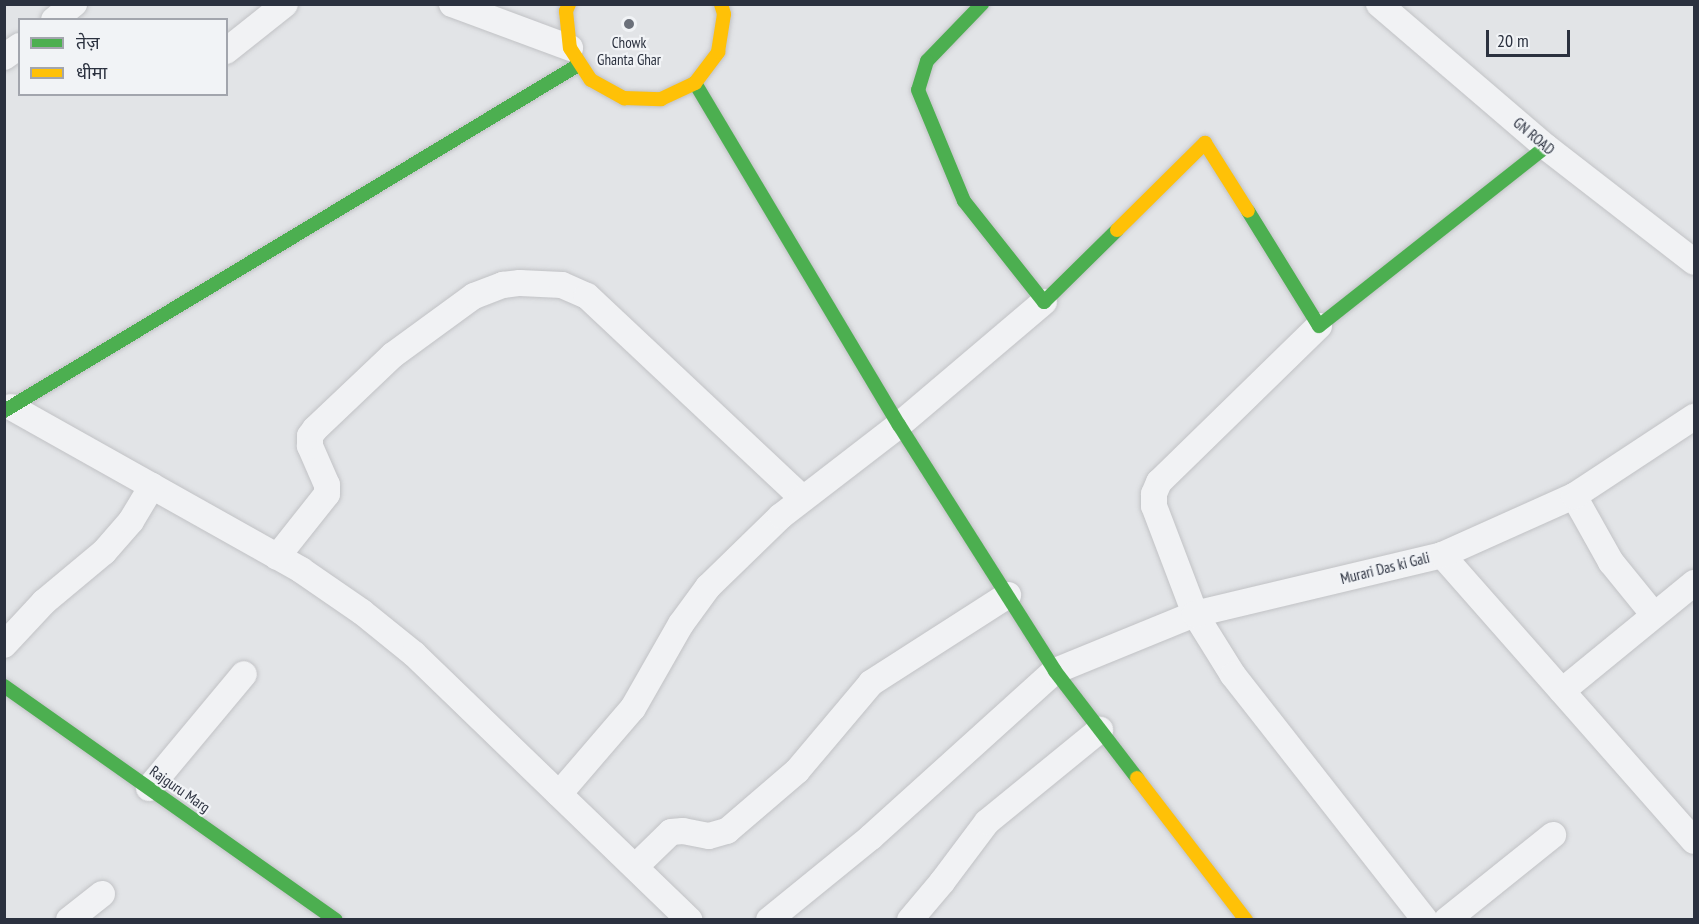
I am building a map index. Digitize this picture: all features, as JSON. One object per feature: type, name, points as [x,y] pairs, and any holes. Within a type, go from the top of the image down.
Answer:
[{"type":"street","points":[[56,18],[74,4]]},
{"type":"street","points":[[228,49],[285,4]]},
{"type":"street","points":[[452,4],[575,56]]},
{"type":"street","points":[[569,4],[566,11],[575,56],[591,80],[624,98],[661,99],[695,83],[718,52],[724,14],[721,4]]},
{"type":"street","points":[[982,4],[927,61],[918,90],[964,201],[1044,302]]},
{"type":"street","name":"GN ROAD","points":[[1379,4],[1546,147],[1695,262]]},
{"type":"street","points":[[4,57],[18,47]]},
{"type":"street","points":[[575,56],[8,409],[152,486],[277,557],[362,612],[414,654],[689,920]]},
{"type":"street","points":[[695,83],[898,425],[1055,671],[1246,920]]},
{"type":"street","points":[[559,794],[633,708],[694,604],[760,536],[802,498],[898,425],[1044,302],[1205,143],[1319,326]]},
{"type":"street","points":[[1425,920],[1233,675],[1195,614],[1154,506],[1154,494],[1159,482],[1319,326],[1546,147]]},
{"type":"street","points":[[277,557],[327,494],[327,485],[310,446],[310,436],[315,429],[393,355],[474,296],[503,285],[520,283],[562,285],[587,296],[802,498]]},
{"type":"street","name":"Murari Das ki Gali","points":[[769,920],[871,837],[1055,671],[1195,614],[1442,555],[1574,496],[1695,417]]},
{"type":"street","points":[[4,645],[44,602],[104,552],[130,521],[152,486]]},
{"type":"street","points":[[1574,496],[1611,562],[1654,615]]},
{"type":"street","points":[[1442,555],[1695,841]]},
{"type":"street","points":[[1562,691],[1695,584]]},
{"type":"street","points":[[635,867],[671,832],[683,831],[709,836],[727,831],[797,771],[871,683],[1008,595]]},
{"type":"street","points":[[149,788],[244,674]]},
{"type":"street","name":"Rajguru Marg","points":[[4,686],[336,920]]},
{"type":"street","points":[[910,920],[987,822],[1100,730]]},
{"type":"street","points":[[1447,920],[1554,836]]},
{"type":"street","points":[[69,920],[102,894]]},
{"type":"traffic: fast","points":[[982,4],[927,61],[918,90],[964,201],[1044,302],[1117,230]]},
{"type":"traffic: fast","points":[[4,411],[580,64]]},
{"type":"traffic: fast","points":[[695,83],[899,425],[1055,671],[1137,778]]},
{"type":"traffic: fast","points":[[1248,211],[1319,326],[1546,147]]},
{"type":"traffic: fast","points":[[4,686],[336,920]]},
{"type":"traffic: slow","points":[[569,4],[566,11],[570,48],[591,80],[624,98],[661,99],[695,83],[718,52],[724,14],[721,4]]},
{"type":"traffic: slow","points":[[1117,230],[1205,143],[1248,211]]},
{"type":"traffic: slow","points":[[1137,778],[1246,920]]},
{"type":"place","name":"Chowk Ghanta Ghar","points":[[629,24]]}]
